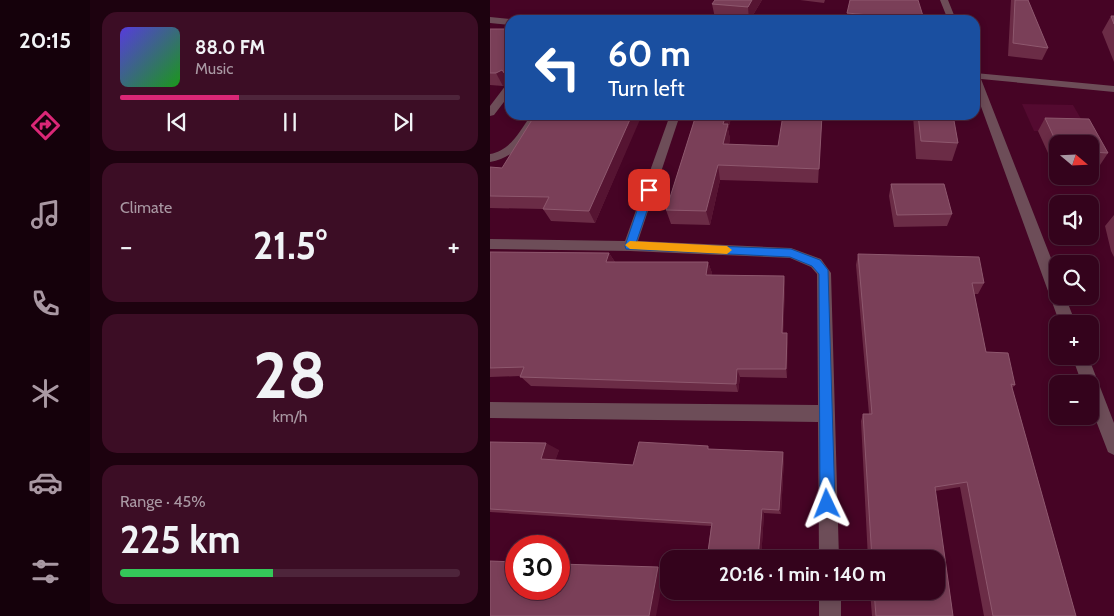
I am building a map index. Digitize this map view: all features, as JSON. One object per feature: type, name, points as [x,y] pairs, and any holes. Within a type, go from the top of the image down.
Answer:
[{"type":"street","points":[[944,0],[950,15]]},
{"type":"street","points":[[490,20],[505,22]]},
{"type":"street","points":[[980,76],[1114,89]]},
{"type":"street","points":[[980,89],[1049,272]]},
{"type":"street","points":[[490,113],[505,95]]},
{"type":"street","points":[[490,158],[496,158],[517,144],[533,120]]},
{"type":"street","points":[[630,246],[672,120]]},
{"type":"street","points":[[490,244],[630,246],[791,253],[816,263],[824,273],[829,550]]},
{"type":"street","points":[[1083,365],[1114,446]]},
{"type":"street","points":[[490,410],[825,414]]},
{"type":"street","points":[[830,600],[830,616]]},
{"type":"shaded area","points":[[1022,104],[1073,105],[1088,131],[1034,131]]},
{"type":"building","points":[[715,0],[752,0],[748,7],[712,4]]},
{"type":"building","points":[[850,0],[918,0],[923,15],[869,15],[847,13]]},
{"type":"building","points":[[1015,0],[1028,0],[1048,48],[1013,43]]},
{"type":"building","points":[[490,29],[505,29],[505,74],[502,70],[490,73]]},
{"type":"building","points":[[1045,118],[1089,119],[1098,135],[1053,135]]},
{"type":"building","points":[[532,120],[630,120],[589,211],[543,209],[549,197],[490,196],[490,167],[502,168]]},
{"type":"building","points":[[694,120],[724,120],[723,124],[728,124],[723,144],[778,146],[782,120],[822,120],[819,169],[718,165],[706,211],[666,210]]},
{"type":"building","points":[[919,120],[954,120],[958,143],[921,141]]},
{"type":"building","points":[[1099,137],[1108,153],[1099,152]]},
{"type":"building","points":[[891,184],[944,184],[952,214],[897,215]]},
{"type":"building","points":[[490,252],[609,253],[606,262],[708,262],[706,275],[784,276],[782,333],[787,333],[786,369],[737,369],[736,384],[520,377],[524,367],[490,368]]},
{"type":"building","points":[[858,254],[979,257],[984,283],[972,283],[986,352],[1008,353],[1015,385],[1011,384],[1076,616],[993,616],[967,482],[935,487],[944,550],[871,550],[863,414],[872,414]]},
{"type":"building","points":[[490,442],[546,443],[541,459],[633,465],[639,442],[708,446],[708,449],[783,452],[779,510],[762,509],[759,550],[708,550],[712,523],[490,509]]},
{"type":"building","points":[[945,559],[953,616],[876,616],[875,600],[945,600]]},
{"type":"building","points":[[490,561],[505,562],[505,600],[570,600],[570,564],[658,567],[649,616],[490,616]]},
{"type":"slow traffic","points":[[630,245],[727,250]]},
{"type":"route","points":[[649,190],[630,246],[791,253],[816,263],[824,273],[827,504]]}]
